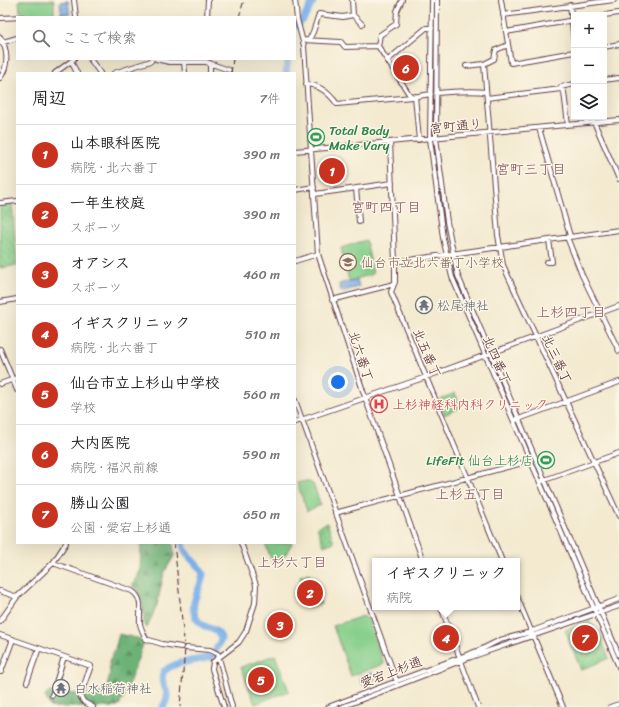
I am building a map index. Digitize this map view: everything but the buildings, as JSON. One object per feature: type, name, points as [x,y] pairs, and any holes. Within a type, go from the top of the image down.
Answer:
[{"type":"street","points":[[74,0],[76,16]]},
{"type":"street","points":[[207,16],[208,0]]},
{"type":"street","name":"北六番丁","points":[[295,0],[297,21],[303,40],[315,194],[318,254],[364,397],[422,558]]},
{"type":"street","points":[[352,0],[353,15],[362,24]]},
{"type":"street","points":[[402,0],[397,11],[396,24],[380,36],[378,46],[388,60],[398,80],[414,96],[419,140]]},
{"type":"street","name":"北四番丁","points":[[432,0],[430,139],[446,255],[457,292],[530,461],[541,481]]},
{"type":"street","name":"北四番丁","points":[[437,0],[436,138],[452,254],[462,289],[518,419],[541,481],[597,610],[619,667]]},
{"type":"street","points":[[501,0],[508,44],[510,44],[511,63],[571,53]]},
{"type":"street","points":[[566,0],[571,14]]},
{"type":"street","points":[[503,15],[568,5],[614,0]]},
{"type":"street","points":[[607,15],[619,13]]},
{"type":"street","points":[[308,40],[313,32],[319,14],[343,16],[353,15]]},
{"type":"street","points":[[0,18],[16,17]]},
{"type":"street","points":[[506,32],[571,20]]},
{"type":"street","points":[[388,60],[426,28],[432,28]]},
{"type":"street","points":[[0,37],[6,52],[6,69],[0,78]]},
{"type":"street","points":[[2,43],[16,38]]},
{"type":"street","points":[[303,40],[341,42],[345,47],[378,46]]},
{"type":"street","points":[[466,66],[484,64],[494,59],[496,50],[508,44]]},
{"type":"street","points":[[607,46],[619,44]]},
{"type":"street","points":[[56,72],[72,60],[77,72]]},
{"type":"street","points":[[91,60],[99,72]]},
{"type":"street","points":[[117,72],[152,60]]},
{"type":"street","points":[[160,60],[169,62],[207,61],[229,70]]},
{"type":"street","points":[[207,61],[210,72]]},
{"type":"street","points":[[184,62],[185,72]]},
{"type":"street","name":"北三番丁","points":[[484,64],[500,247],[504,267],[619,516]]},
{"type":"street","points":[[607,80],[619,78]]},
{"type":"street","points":[[306,84],[319,87],[332,97],[337,104],[431,94]]},
{"type":"street","points":[[487,98],[561,88],[561,86],[571,84]]},
{"type":"street","points":[[561,88],[564,92],[568,125]]},
{"type":"street","points":[[436,93],[454,93],[466,90],[486,92]]},
{"type":"street","name":"宮町通り","points":[[296,151],[619,120]]},
{"type":"street","points":[[594,122],[618,177]]},
{"type":"street","points":[[539,128],[569,237],[582,274],[619,351]]},
{"type":"street","name":"北五番丁","points":[[390,142],[395,262],[394,284],[391,292],[501,558]]},
{"type":"street","points":[[315,194],[392,183]]},
{"type":"street","points":[[296,190],[314,187]]},
{"type":"street","points":[[356,188],[359,222]]},
{"type":"street","points":[[0,203],[16,201]]},
{"type":"street","points":[[395,262],[619,230]]},
{"type":"street","points":[[547,262],[552,262],[550,240]]},
{"type":"street","points":[[296,261],[318,254]]},
{"type":"street","points":[[332,300],[394,284]]},
{"type":"street","points":[[0,302],[16,299]]},
{"type":"street","points":[[296,422],[426,377],[619,306]]},
{"type":"street","points":[[0,349],[16,388]]},
{"type":"street","points":[[0,384],[16,378]]},
{"type":"street","points":[[513,421],[619,382]]},
{"type":"street","points":[[296,403],[397,683]]},
{"type":"street","points":[[541,481],[619,453]]},
{"type":"street","points":[[335,513],[530,461]]},
{"type":"street","points":[[0,622],[17,597],[52,563],[65,544]]},
{"type":"street","points":[[224,707],[212,669],[213,662],[218,655],[239,642],[246,631],[254,603],[256,585],[241,544]]},
{"type":"street","points":[[52,563],[132,591],[136,594],[140,602],[140,626],[146,639],[162,644],[210,650],[218,655],[232,707]]},
{"type":"street","points":[[0,591],[17,597]]},
{"type":"street","name":"愛宕上杉通","points":[[328,707],[597,610],[619,599]]},
{"type":"street","points":[[520,604],[563,707]]},
{"type":"street","name":"愛宕上杉通","points":[[597,610],[619,606]]},
{"type":"street","points":[[442,610],[478,707]]},
{"type":"street","name":"北四番丁","points":[[597,610],[619,654]]},
{"type":"street","points":[[0,613],[5,613]]},
{"type":"street","points":[[0,634],[91,666],[80,696],[84,702],[93,707]]},
{"type":"street","name":"愛宕上杉通","points":[[461,659],[500,640],[532,634]]},
{"type":"street","points":[[1,672],[13,639]]},
{"type":"street","points":[[27,682],[39,648]]},
{"type":"street","points":[[52,694],[64,657]]},
{"type":"street","name":"愛宕上杉通","points":[[342,707],[397,683]]},
{"type":"street","points":[[610,707],[619,704]]},
{"type":"green space","points":[[19,0],[54,0],[54,16],[20,12]]},
{"type":"green space","points":[[12,204],[16,265],[0,268],[0,205]]},
{"type":"green space","points":[[366,240],[373,274],[349,281],[341,248]]},
{"type":"green space","points":[[455,393],[461,407],[444,415],[438,400]]},
{"type":"green space","points":[[306,481],[313,484],[321,505],[307,511],[297,483]]},
{"type":"green space","points":[[327,523],[334,542],[324,546],[317,527]]},
{"type":"green space","points":[[141,544],[173,544],[174,556],[164,573],[157,605],[147,628],[144,626],[141,600],[136,590],[132,586],[140,571]]},
{"type":"green space","points":[[265,544],[291,544],[284,557],[272,562]]},
{"type":"green space","points":[[309,573],[321,604],[308,608],[299,583],[302,582],[300,576]]},
{"type":"green space","points":[[363,616],[368,619],[384,664],[351,676],[333,626]]},
{"type":"green space","points":[[285,617],[289,628],[274,634],[270,623]]},
{"type":"green space","points":[[589,621],[594,626],[594,629],[597,630],[609,658],[581,670],[565,630]]},
{"type":"green space","points":[[119,634],[141,639],[144,642],[124,697],[118,707],[50,707],[45,696],[49,692],[97,695],[106,689],[110,675],[109,661],[115,649]]},
{"type":"green space","points":[[275,655],[289,691],[255,704],[241,667]]},
{"type":"water","points":[[68,1],[70,14],[61,15],[60,2]]},
{"type":"water","points":[[357,279],[359,287],[341,292],[339,284]]},
{"type":"water","points":[[372,672],[375,680],[362,685],[359,677]]},
{"type":"waterway","points":[[296,25],[303,20],[314,0]]},
{"type":"waterway","points":[[286,72],[288,60]]},
{"type":"waterway","points":[[163,707],[167,696],[162,680],[164,671],[176,664],[207,658],[214,655],[221,638],[217,632],[199,622],[195,616],[195,597],[203,574],[198,566],[188,556],[183,544]]},
{"type":"railway","points":[[239,16],[244,0]]},
{"type":"railway","points":[[231,72],[233,60]]},
{"type":"railway","points":[[174,544],[185,649],[180,707]]},
{"type":"place","name":"大内医院","points":[[406,68]]},
{"type":"place","name":"Total Body Make Vary","points":[[316,137]]},
{"type":"place","name":"山本眼科医院","points":[[332,171]]},
{"type":"place","name":"仙台市立北六番丁小学校","points":[[348,262]]},
{"type":"place","name":"松尾神社","points":[[424,305]]},
{"type":"place","name":"上杉神経科内科クリニック","points":[[379,404]]},
{"type":"place","name":"LifeFit 仙台上杉店","points":[[546,460]]},
{"type":"place","name":"一年生校庭","points":[[310,593]]},
{"type":"place","name":"オアシス","points":[[280,625]]},
{"type":"place","name":"イギスクリニック","points":[[446,638]]},
{"type":"place","name":"勝山公園","points":[[585,638]]},
{"type":"place","name":"仙台市立上杉山中学校","points":[[261,680]]},
{"type":"place","name":"白水稲荷神社","points":[[61,688]]},
{"type":"district","name":"宮町三丁目","points":[[531,169]]},
{"type":"district","name":"宮町四丁目","points":[[386,207]]},
{"type":"district","name":"上杉四丁目","points":[[571,312]]},
{"type":"district","name":"上杉五丁目","points":[[470,494]]},
{"type":"district","name":"上杉六丁目","points":[[292,562]]}]
